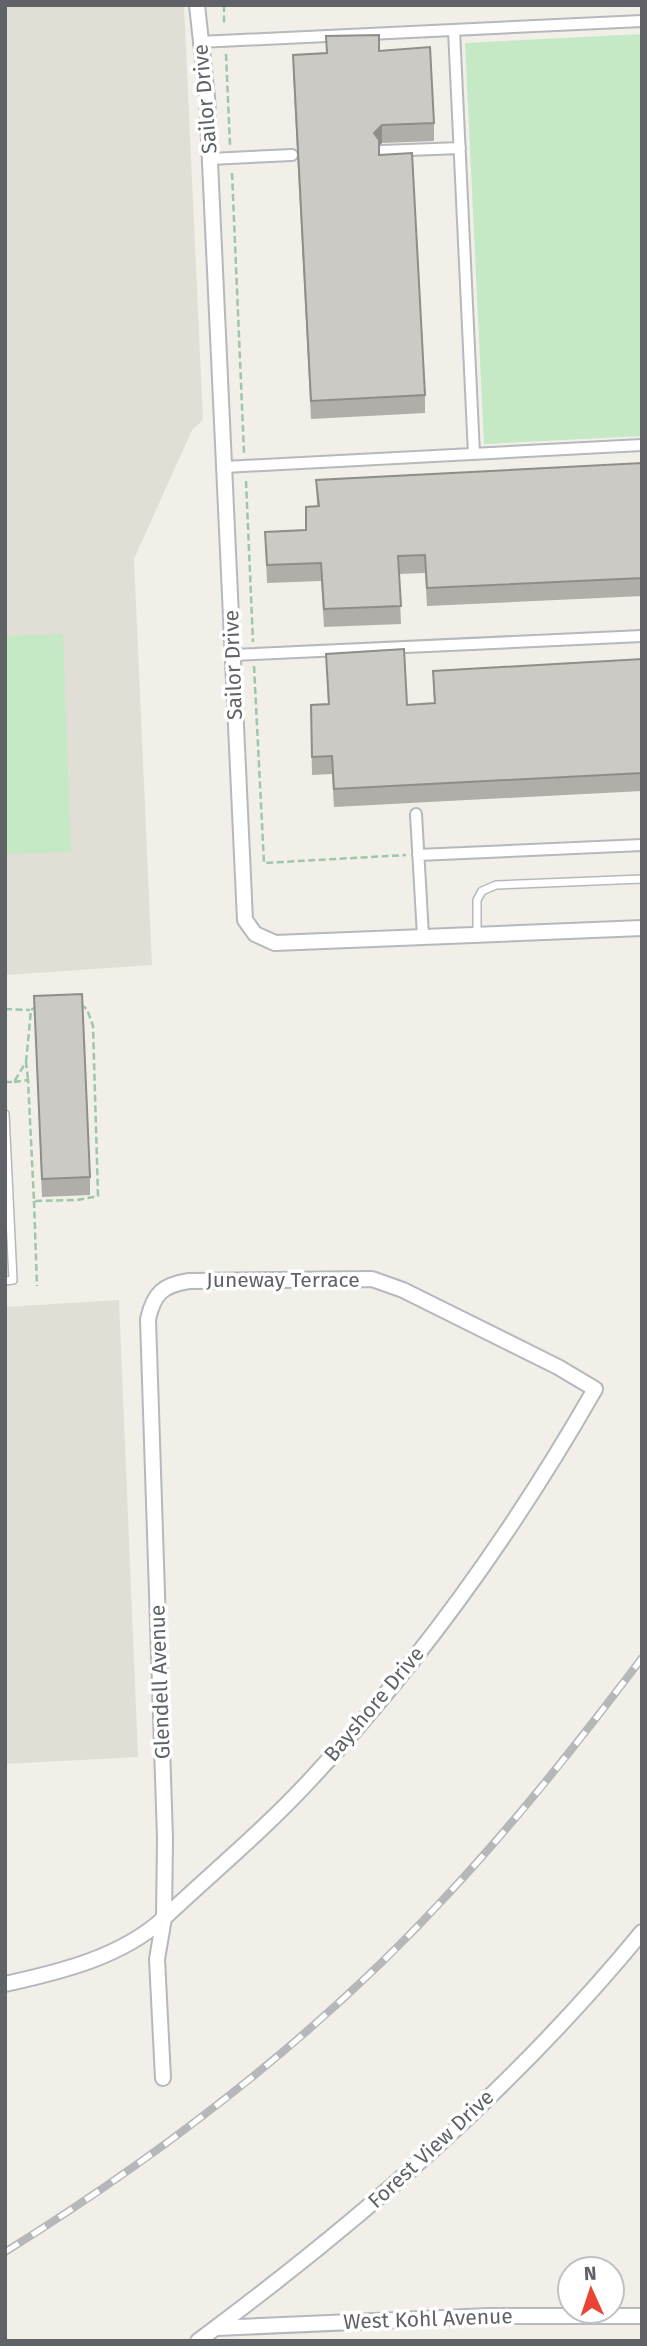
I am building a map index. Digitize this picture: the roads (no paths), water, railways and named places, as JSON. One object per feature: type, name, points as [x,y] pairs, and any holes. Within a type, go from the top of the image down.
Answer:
[{"type":"street","name":"Sailor Drive","points":[[197,5],[207,97],[245,920],[255,934],[275,943],[642,928]]},
{"type":"street","points":[[199,42],[642,21]]},
{"type":"street","points":[[454,30],[474,454]]},
{"type":"street","points":[[382,151],[460,148]]},
{"type":"street","points":[[210,159],[292,155]]},
{"type":"street","points":[[225,467],[642,445]]},
{"type":"street","points":[[233,654],[642,636]]},
{"type":"street","points":[[416,814],[423,936]]},
{"type":"street","points":[[418,855],[642,845]]},
{"type":"street","name":"Juneway Terrace","points":[[163,1289],[169,1284],[189,1281],[372,1279],[403,1290],[517,1346]]},
{"type":"street","name":"Glendell Avenue","points":[[163,1289],[153,1299],[148,1319],[165,1825],[164,1918],[158,1959],[163,2078]]},
{"type":"street","name":"Bayshore Drive","points":[[5,1984],[48,1975],[109,1954],[154,1927],[311,1780],[420,1651],[542,1481],[595,1389],[517,1346]]},
{"type":"street","name":"Forest View Drive","points":[[198,2341],[342,2229],[438,2144],[543,2045],[642,1932]]},
{"type":"street","name":"West Kohl Avenue","points":[[215,2328],[489,2316],[642,2316]]},
{"type":"lane","points":[[477,934],[477,900],[482,891],[496,885],[642,878]]},
{"type":"lane","points":[[5,1114],[13,1280],[5,1281]]},
{"type":"railway","points":[[5,2252],[125,2173],[183,2131],[240,2087],[349,1994],[501,1836],[642,1658]]}]
